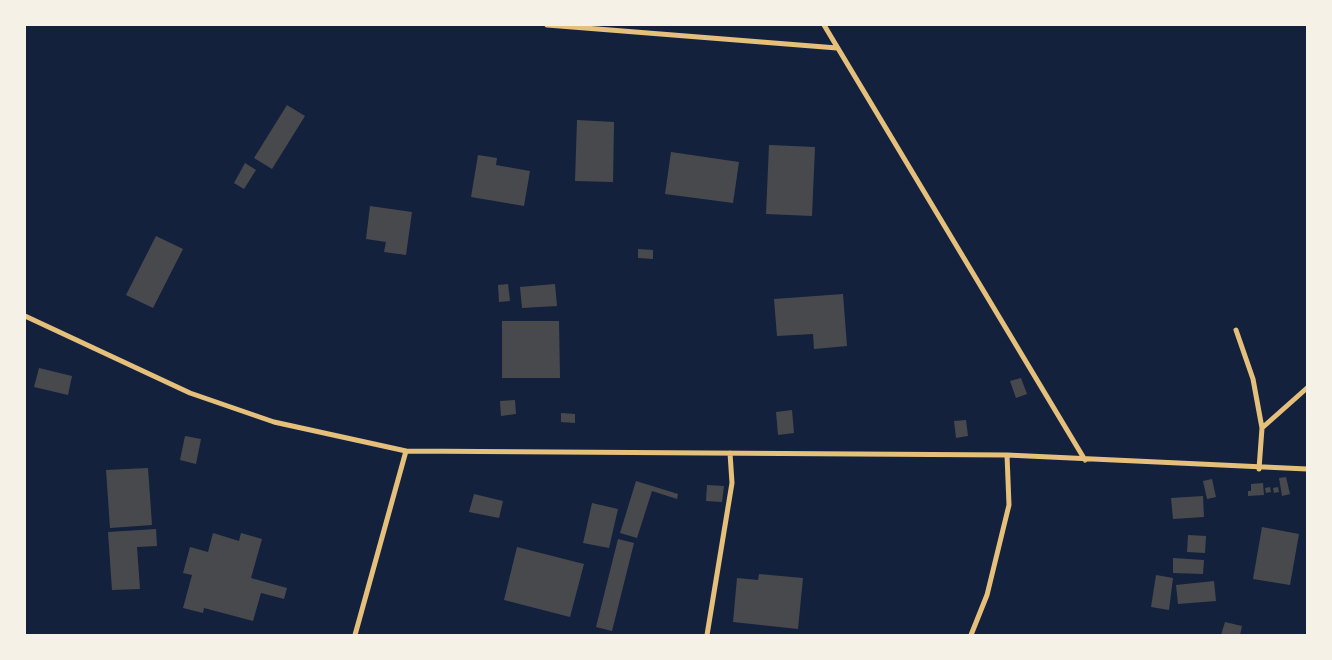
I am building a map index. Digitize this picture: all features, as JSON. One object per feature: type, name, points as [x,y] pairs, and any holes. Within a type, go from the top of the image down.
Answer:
[{"type":"street","points":[[547,25],[837,48]]},
{"type":"street","points":[[824,25],[1085,460]]},
{"type":"street","points":[[25,316],[190,393],[274,422],[406,451],[1007,455],[1307,470]]},
{"type":"street","points":[[1236,330],[1253,379],[1262,428],[1259,469]]},
{"type":"street","points":[[1262,428],[1307,388]]},
{"type":"street","points":[[355,635],[406,451]]},
{"type":"street","points":[[706,635],[732,483],[730,453]]},
{"type":"street","points":[[971,635],[987,596],[1009,505],[1007,455]]},
{"type":"building","points":[[287,105],[305,116],[272,169],[254,158]]},
{"type":"building","points":[[577,120],[614,122],[613,182],[575,181]]},
{"type":"building","points":[[769,145],[815,147],[812,216],[766,214]]},
{"type":"building","points":[[671,152],[739,162],[733,203],[665,194]]},
{"type":"building","points":[[478,155],[497,158],[496,165],[530,171],[524,206],[471,197]]},
{"type":"building","points":[[245,163],[256,170],[244,189],[234,183]]},
{"type":"building","points":[[370,206],[412,212],[406,255],[384,252],[386,242],[366,239]]},
{"type":"building","points":[[156,236],[183,249],[153,308],[126,295]]},
{"type":"building","points":[[638,249],[653,250],[653,259],[638,258]]},
{"type":"building","points":[[508,284],[510,301],[499,302],[498,285]]},
{"type":"building","points":[[555,284],[557,306],[522,308],[520,287]]},
{"type":"building","points":[[843,294],[847,346],[814,349],[813,334],[777,336],[774,299]]},
{"type":"building","points":[[502,321],[559,321],[560,378],[502,378]]},
{"type":"building","points":[[39,368],[72,376],[68,395],[34,387]]},
{"type":"building","points":[[1021,378],[1027,394],[1016,398],[1010,381]]},
{"type":"building","points":[[515,400],[516,414],[501,416],[500,401]]},
{"type":"building","points":[[792,410],[794,433],[778,435],[776,412]]},
{"type":"building","points":[[561,413],[575,414],[575,423],[561,422]]},
{"type":"building","points":[[966,420],[968,436],[956,438],[954,421]]},
{"type":"building","points":[[185,436],[201,439],[196,464],[180,460]]},
{"type":"building","points":[[148,468],[152,525],[110,528],[106,470]]},
{"type":"building","points":[[1286,477],[1290,494],[1282,496],[1279,478]]},
{"type":"building","points":[[1212,479],[1216,497],[1207,499],[1203,481]]},
{"type":"building","points":[[636,481],[678,494],[677,499],[652,491],[637,538],[620,533]]},
{"type":"building","points":[[1263,483],[1264,495],[1248,496],[1248,491],[1251,491],[1251,484]]},
{"type":"building","points":[[707,485],[724,486],[722,502],[706,501]]},
{"type":"building","points":[[1270,487],[1271,492],[1266,493],[1265,488]]},
{"type":"building","points":[[1278,487],[1279,492],[1274,493],[1273,488]]},
{"type":"building","points":[[474,494],[503,501],[499,518],[469,512]]},
{"type":"building","points":[[1203,496],[1204,517],[1173,519],[1171,498]]},
{"type":"building","points":[[592,503],[618,509],[609,548],[583,543]]},
{"type":"building","points":[[1262,527],[1299,534],[1290,585],[1253,579]]},
{"type":"building","points":[[156,529],[157,546],[137,547],[140,589],[112,590],[108,532]]},
{"type":"building","points":[[213,533],[239,541],[241,533],[262,539],[251,578],[287,588],[284,599],[261,593],[253,621],[204,608],[203,613],[183,608],[192,575],[183,573],[190,547],[208,552]]},
{"type":"building","points":[[1188,535],[1206,536],[1205,553],[1187,552]]},
{"type":"building","points":[[618,539],[634,543],[612,631],[596,627]]},
{"type":"building","points":[[517,547],[584,564],[570,617],[504,600]]},
{"type":"building","points":[[1173,558],[1204,560],[1203,574],[1173,573]]},
{"type":"building","points":[[759,574],[803,578],[798,629],[733,622],[737,578],[758,580]]},
{"type":"building","points":[[1156,575],[1173,578],[1169,610],[1151,607]]},
{"type":"building","points":[[1214,581],[1216,601],[1178,604],[1176,585]]},
{"type":"building","points":[[1225,622],[1242,626],[1240,635],[1221,635]]}]
